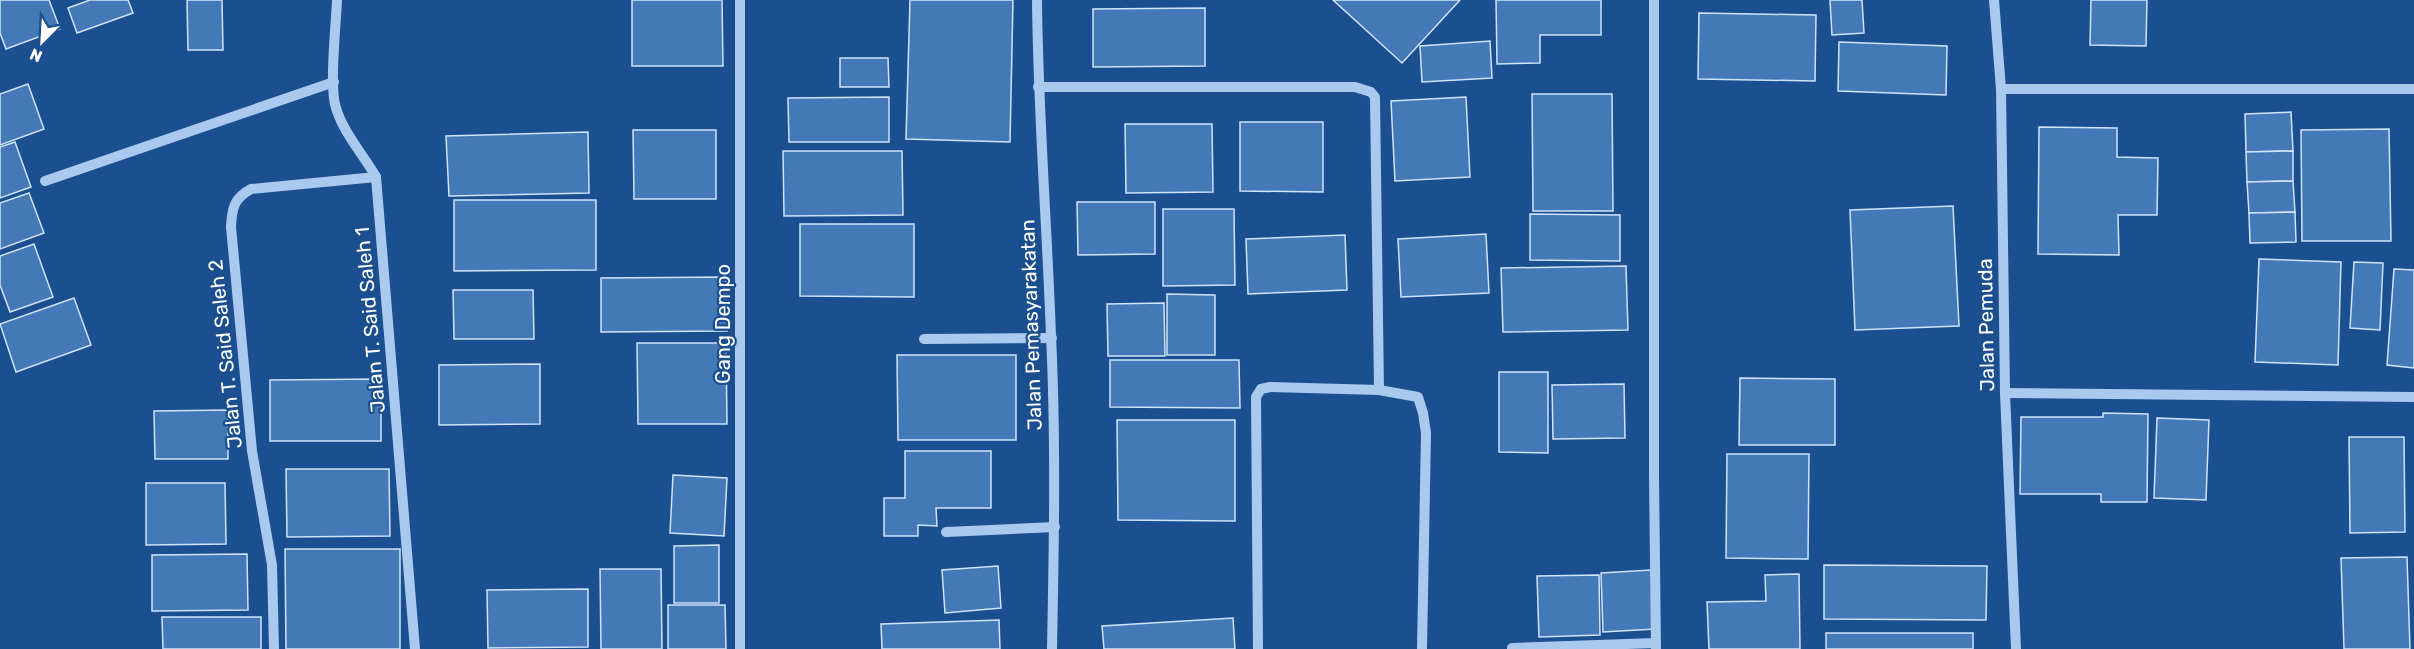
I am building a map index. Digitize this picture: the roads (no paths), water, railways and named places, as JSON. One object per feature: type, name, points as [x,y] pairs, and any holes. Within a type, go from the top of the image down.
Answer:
[{"type":"street","name":"Jalan T. Said Saleh 1","points":[[337,0],[335,106],[346,132],[363,153],[376,177],[415,649]]},
{"type":"street","name":"Gang Dempo","points":[[740,0],[740,649]]},
{"type":"street","name":"Jalan Pemasyarakatan","points":[[1037,0],[1038,87],[1052,338],[1055,527],[1052,649]]},
{"type":"street","points":[[1512,648],[1656,646],[1654,0]]},
{"type":"street","name":"Jalan Pemuda","points":[[1994,0],[2001,89],[2005,393],[2016,649]]},
{"type":"street","points":[[45,181],[334,82]]},
{"type":"street","points":[[1038,87],[1355,87],[1371,92],[1375,98],[1379,390]]},
{"type":"street","points":[[2001,89],[2414,89]]},
{"type":"street","name":"Jalan T. Said Saleh 2","points":[[274,649],[272,565],[252,451],[231,212],[235,201],[241,194],[251,189],[376,177]]},
{"type":"street","points":[[924,339],[1052,338]]},
{"type":"street","points":[[1258,649],[1256,397],[1262,389],[1270,387],[1379,390],[1418,397],[1426,433],[1422,649]]},
{"type":"street","points":[[2005,393],[2414,397]]},
{"type":"street","points":[[946,532],[1055,527]]}]
